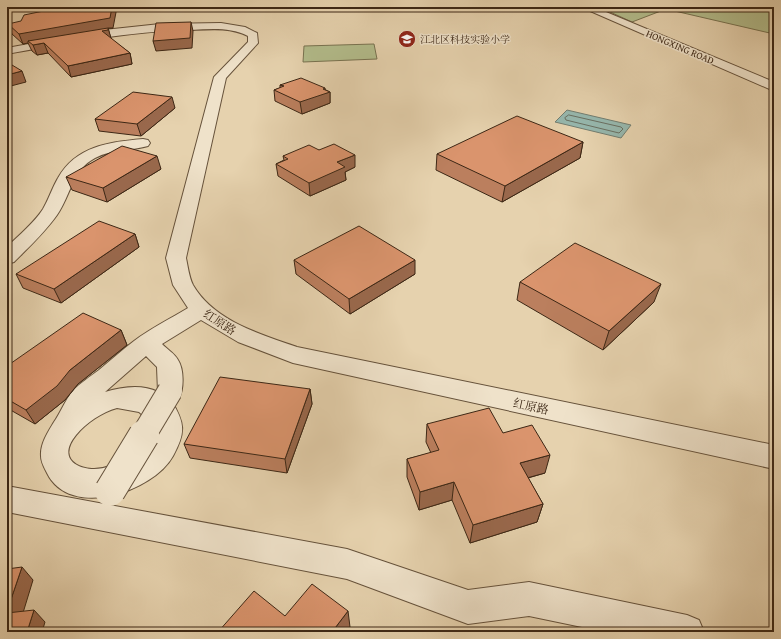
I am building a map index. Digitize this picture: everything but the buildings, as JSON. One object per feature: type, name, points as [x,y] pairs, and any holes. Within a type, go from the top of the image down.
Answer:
[{"type":"street","name":"HONGXING ROAD","points":[[586,7],[774,87]]},
{"type":"street","name":"红原路","points":[[7,51],[104,33],[160,27],[221,26],[241,29],[253,35],[253,43],[220,77],[176,258],[182,284],[201,310],[239,334],[293,355],[774,457]]},
{"type":"street","points":[[7,258],[48,216],[67,177],[80,161],[95,151],[101,149],[113,146],[143,143]]},
{"type":"street","points":[[118,399],[141,401],[151,405],[158,412],[162,420],[162,430],[152,452],[135,466],[115,477],[86,481],[73,478],[63,473],[60,469],[56,465],[55,460],[54,455],[56,444],[60,433],[65,428],[69,423],[91,407],[118,397],[137,397],[153,401],[161,406],[167,414],[170,423],[169,433],[165,444],[147,465],[120,480],[90,485],[77,483],[67,478],[59,471],[57,466],[55,462],[55,457],[55,452],[57,441],[61,435],[65,429],[68,422],[80,403],[83,396],[147,343],[201,310]]},
{"type":"street","points":[[104,504],[170,391],[169,364],[147,343]]},
{"type":"street","points":[[7,498],[104,504],[347,564],[468,607],[530,599],[687,632]]},
{"type":"green space","points":[[599,7],[761,7],[774,10],[774,34],[666,9],[632,22]]},
{"type":"green space","points":[[374,44],[377,59],[303,62],[304,46]]},
{"type":"water","points":[[567,110],[631,125],[621,138],[555,122]]},
{"type":"place","name":"江北区科技实验小学","points":[[407,39]]}]
